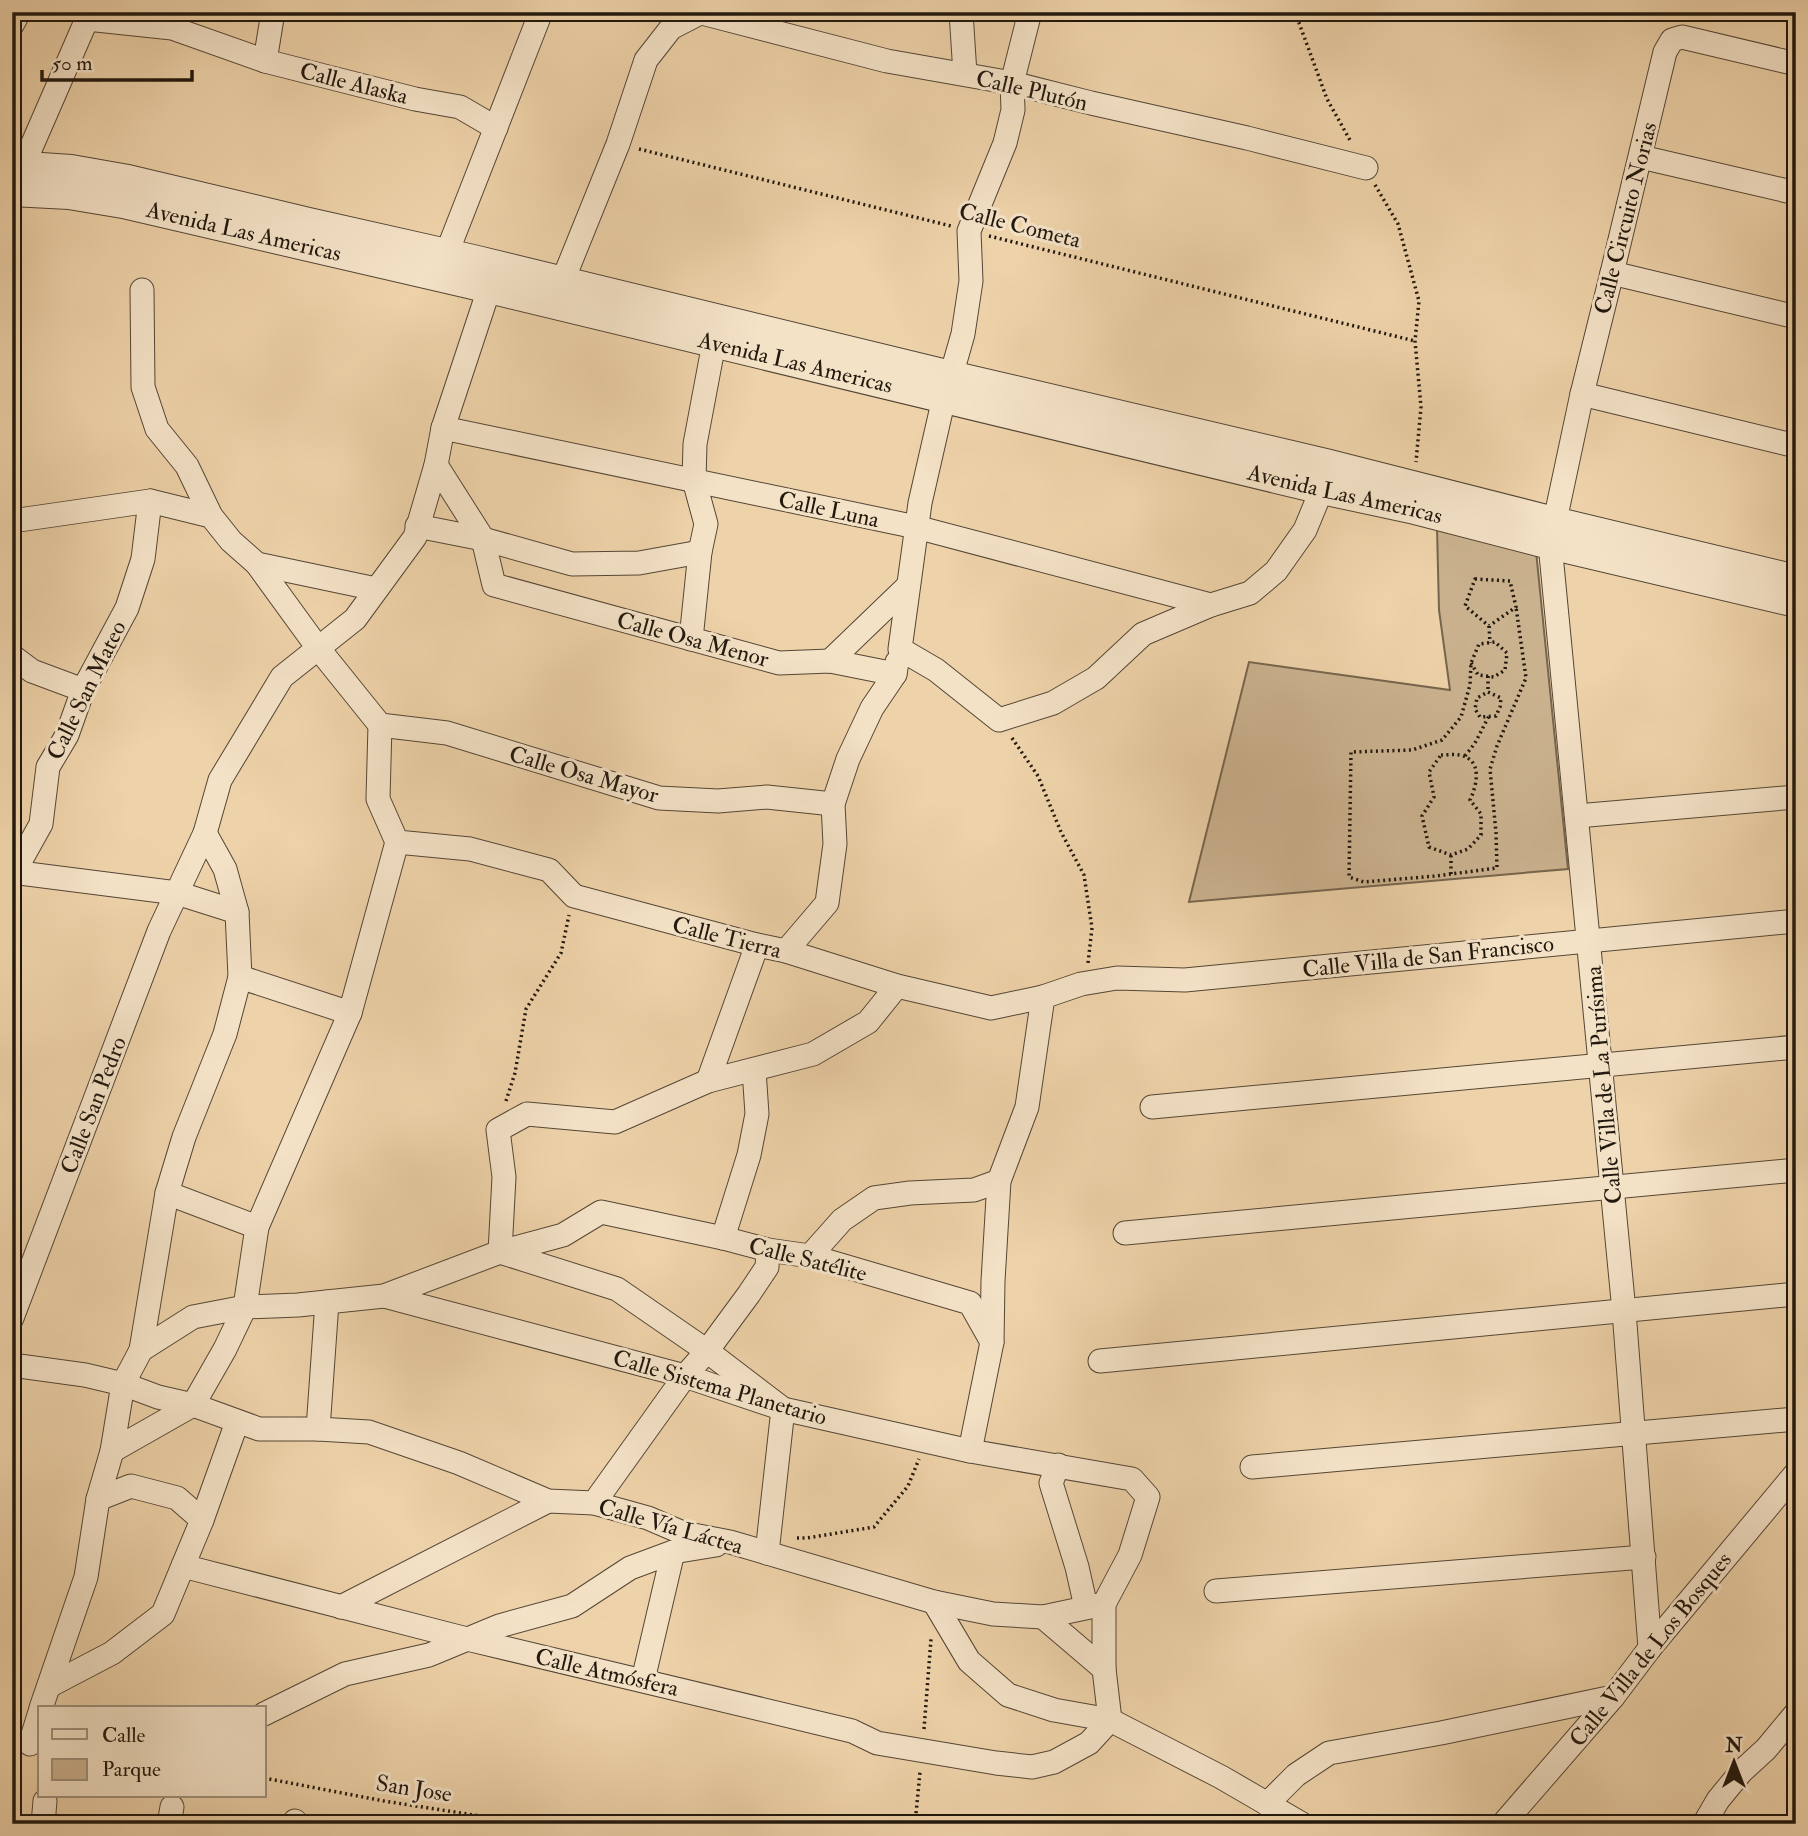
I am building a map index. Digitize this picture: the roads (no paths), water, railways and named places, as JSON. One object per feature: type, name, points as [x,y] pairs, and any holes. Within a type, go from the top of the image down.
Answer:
[{"type":"street","points":[[12,25],[19,12]]},
{"type":"street","points":[[265,61],[274,12]]},
{"type":"street","name":"Calle San Pedro","points":[[12,1318],[159,931],[205,834],[220,780],[282,677],[355,619],[415,537],[436,465],[496,128],[541,12]]},
{"type":"street","points":[[961,12],[965,74]]},
{"type":"street","points":[[786,951],[827,903],[835,844],[833,804],[848,759],[872,708],[895,674],[920,503],[947,387],[963,334],[971,281],[969,231],[1005,143],[1013,110],[1012,83],[1030,12]]},
{"type":"street","points":[[557,293],[618,144],[646,60],[671,29],[699,13]]},
{"type":"street","name":"Calle Plutón","points":[[699,13],[887,61],[1012,83],[1366,169]]},
{"type":"street","points":[[16,174],[88,15]]},
{"type":"street","name":"Calle Alaska","points":[[88,15],[170,20],[265,61],[415,99],[460,107],[496,128]]},
{"type":"street","name":"Calle Circuito Norias","points":[[1552,533],[1581,394],[1665,52],[1672,40],[1682,37],[1796,64]]},
{"type":"street","points":[[1641,157],[1796,193]]},
{"type":"street","name":"Avenida Las Americas","points":[[16,174],[70,182],[122,203],[469,272],[947,387],[1414,486],[1521,525]]},
{"type":"street","points":[[1612,273],[1796,317]]},
{"type":"street","points":[[112,1451],[192,1405],[246,1307],[257,1227],[350,1013],[397,842],[378,799],[380,724],[318,648],[257,564],[231,541],[211,516],[187,466],[157,429],[143,387],[142,290]]},
{"type":"street","points":[[691,639],[700,552],[706,524],[694,480],[695,444],[718,332]]},
{"type":"street","name":"Avenida Las Americas","points":[[947,387],[1322,489],[1410,508],[1521,525]]},
{"type":"street","points":[[1581,394],[1796,446]]},
{"type":"street","name":"Calle Luna","points":[[443,428],[916,527],[1211,605]]},
{"type":"street","points":[[436,465],[483,539]]},
{"type":"street","points":[[900,649],[936,670],[999,720],[1053,703],[1096,678],[1143,634],[1211,605],[1250,593],[1276,571],[1305,530],[1322,489]]},
{"type":"street","points":[[12,521],[150,501],[211,516]]},
{"type":"street","name":"Calle San Mateo","points":[[13,874],[41,824],[48,767],[67,735],[83,690],[127,608],[143,559],[150,501]]},
{"type":"street","points":[[1521,525],[1796,602]]},
{"type":"street","points":[[417,526],[483,539],[572,564],[639,563],[700,552]]},
{"type":"street","points":[[1552,533],[1796,580]]},
{"type":"street","name":"Calle Villa de La Purísima","points":[[1552,533],[1624,1311],[1650,1648]]},
{"type":"street","name":"Calle Osa Menor","points":[[483,539],[494,585],[779,663],[830,661],[895,674]]},
{"type":"street","points":[[257,564],[376,589]]},
{"type":"street","points":[[830,661],[908,586]]},
{"type":"street","points":[[12,656],[32,671],[83,690]]},
{"type":"street","name":"Calle Osa Mayor","points":[[380,724],[447,733],[659,798],[718,801],[767,797],[833,804]]},
{"type":"street","points":[[1577,816],[1796,797]]},
{"type":"street","points":[[42,1706],[86,1577],[98,1499],[112,1451],[123,1384],[141,1350],[167,1193],[184,1137],[225,1034],[240,977],[236,912],[225,869],[205,834]]},
{"type":"street","name":"Calle Tierra","points":[[397,842],[470,849],[549,870],[573,896],[786,951],[897,986],[991,1008],[1042,997],[1081,984],[1118,978],[1185,980]]},
{"type":"street","points":[[13,874],[177,893],[236,912]]},
{"type":"street","name":"Calle Villa de San Francisco","points":[[1185,980],[1796,921]]},
{"type":"street","points":[[708,1081],[757,945]]},
{"type":"street","points":[[240,977],[350,1013]]},
{"type":"street","points":[[500,1252],[504,1177],[498,1130],[527,1114],[615,1122],[708,1081],[813,1054],[868,1022],[897,986]]},
{"type":"street","points":[[970,1451],[992,1342],[999,1181],[1027,1107],[1042,997]]},
{"type":"street","points":[[1152,1107],[1796,1047]]},
{"type":"street","points":[[723,1238],[750,1155],[757,1114],[754,1070]]},
{"type":"street","points":[[1125,1233],[1796,1170]]},
{"type":"street","points":[[810,1256],[842,1220],[874,1198],[974,1189],[999,1181]]},
{"type":"street","points":[[167,1193],[257,1227]]},
{"type":"street","name":"Calle Satélite","points":[[500,1252],[563,1235],[601,1212],[768,1250],[810,1256],[970,1303],[992,1342]]},
{"type":"street","points":[[594,1503],[767,1267],[768,1250]]},
{"type":"street","points":[[141,1350],[193,1317],[246,1307],[384,1296],[500,1252],[617,1289],[707,1351],[783,1409],[767,1546]]},
{"type":"street","points":[[1100,1361],[1796,1294]]},
{"type":"street","name":"Calle Sistema Planetario","points":[[384,1296],[685,1376],[783,1409],[970,1451],[1132,1479],[1148,1497],[1130,1555],[1095,1605]]},
{"type":"street","points":[[318,1429],[327,1302]]},
{"type":"street","name":"Calle Vía Láctea","points":[[12,1365],[85,1375],[123,1384],[259,1429],[369,1432],[459,1463],[548,1502],[594,1503],[648,1517],[683,1533],[767,1546],[934,1602],[993,1614],[1043,1617],[1095,1605]]},
{"type":"street","points":[[1252,1467],[1796,1419]]},
{"type":"street","points":[[49,1686],[112,1653],[163,1614],[202,1520],[237,1422]]},
{"type":"street","points":[[1058,1465],[1051,1483],[1077,1567],[1095,1605],[1110,1720]]},
{"type":"street","name":"Calle Villa de Los Bosques","points":[[1503,1824],[1614,1696],[1650,1648],[1796,1473]]},
{"type":"street","points":[[98,1499],[131,1486],[177,1498],[202,1520]]},
{"type":"street","points":[[341,1607],[548,1502]]},
{"type":"street","points":[[266,1713],[345,1674],[429,1656],[499,1626],[572,1606],[630,1568],[673,1552],[730,1542]]},
{"type":"street","points":[[643,1681],[673,1552]]},
{"type":"street","points":[[1216,1591],[1644,1557]]},
{"type":"street","name":"Calle Atmósfera","points":[[183,1566],[467,1639],[852,1731],[877,1743],[922,1751],[1032,1767],[1054,1762],[1089,1743],[1110,1720]]},
{"type":"street","points":[[934,1602],[969,1661],[1007,1695],[1054,1710],[1110,1720],[1221,1777],[1302,1824]]},
{"type":"street","points":[[1043,1617],[1104,1669]]},
{"type":"street","points":[[1267,1804],[1296,1775],[1329,1753],[1441,1733],[1614,1696]]},
{"type":"street","points":[[1704,1824],[1717,1800],[1796,1713]]},
{"type":"street","points":[[27,1747],[38,1718]]}]
